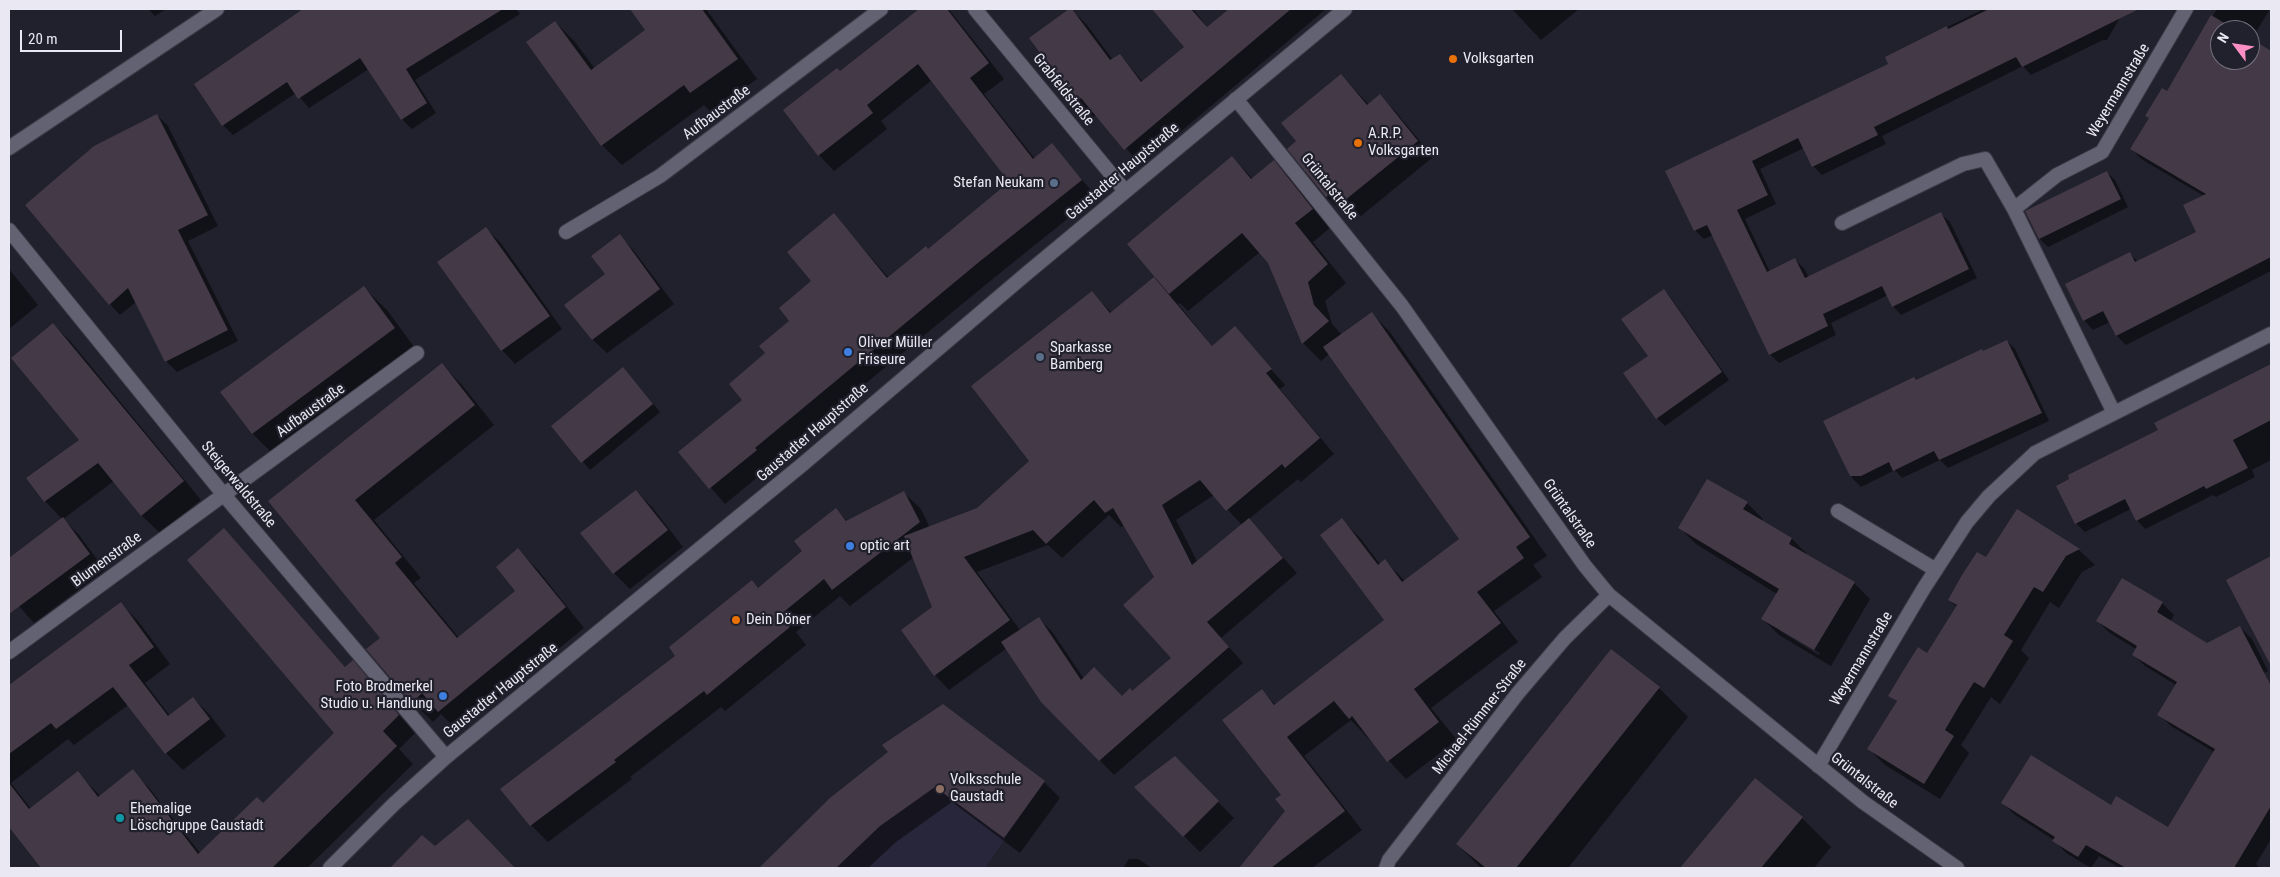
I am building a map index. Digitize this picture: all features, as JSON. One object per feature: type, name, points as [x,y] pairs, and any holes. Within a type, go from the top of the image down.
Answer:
[{"type":"street","points":[[9,148],[216,9]]},
{"type":"street","name":"Aufbaustraße","points":[[566,232],[660,176],[880,9]]},
{"type":"street","name":"Grabfeldstraße","points":[[975,9],[1125,191]]},
{"type":"street","name":"Gaustadter Hauptstraße","points":[[330,868],[394,804],[446,757],[803,464],[895,384],[1345,9]]},
{"type":"street","name":"Weyermannstraße","points":[[2014,209],[2057,175],[2102,152],[2186,9]]},
{"type":"street","name":"Grüntalstraße","points":[[1236,99],[1402,306],[1585,566],[1609,595],[1884,818],[1957,868]]},
{"type":"street","points":[[1842,223],[1963,164],[1985,159],[2014,209],[2114,413]]},
{"type":"street","name":"Steigerwaldstraße","points":[[9,230],[224,495],[446,757]]},
{"type":"street","name":"Weyermannstraße","points":[[1818,766],[1936,570],[1967,522],[1988,496],[2035,453],[2271,334]]},
{"type":"street","name":"Aufbaustraße","points":[[224,495],[417,353]]},
{"type":"street","name":"Blumenstraße","points":[[9,652],[224,495]]},
{"type":"street","points":[[1838,511],[1936,570]]},
{"type":"street","name":"Michael-Rümmer-Straße","points":[[1386,868],[1389,860],[1518,693],[1565,638],[1609,595]]},
{"type":"shaded area","name":"Volksschule Gaustadt","points":[[952,711],[1045,781],[985,868],[760,868],[830,798],[888,752],[882,745],[930,713]]},
{"type":"building","points":[[303,9],[503,9],[406,69],[427,103],[401,120],[360,58],[298,99],[287,82],[222,126],[194,84]]},
{"type":"building","points":[[630,9],[702,9],[738,59],[690,93],[684,85],[601,146],[526,42],[555,21],[591,70],[645,30]]},
{"type":"building","points":[[919,9],[947,9],[989,63],[970,78],[1033,159],[1052,143],[1082,180],[979,262],[755,448],[757,450],[709,489],[678,452],[742,400],[729,384],[765,353],[759,346],[789,321],[779,308],[811,281],[787,252],[834,213],[887,278],[926,246],[928,249],[1009,182],[918,64],[867,105],[873,113],[818,156],[783,110],[837,68],[840,71]]},
{"type":"building","points":[[1069,9],[1072,9],[1110,60],[1120,54],[1141,82],[1184,47],[1152,9],[1191,9],[1207,27],[1229,9],[1291,9],[1124,150],[1081,98],[1076,102],[1029,38]]},
{"type":"building","points":[[1989,9],[2139,9],[2022,67],[2016,57],[1874,127],[1878,135],[1812,167],[1798,138],[1752,161],[1768,195],[1737,210],[1767,272],[1795,258],[1805,278],[1941,212],[1969,269],[1892,307],[1882,286],[1823,314],[1828,326],[1769,355],[1707,225],[1694,231],[1665,171],[1888,64],[1885,57],[1947,26],[1948,29]]},
{"type":"building","points":[[2211,15],[2219,20],[2210,20],[2210,70],[2260,70],[2260,44],[2271,51],[2271,257],[2116,336],[2103,311],[2083,321],[2065,284],[2130,252],[2135,262],[2196,232],[2183,205],[2206,194],[2130,149],[2149,118],[2145,116],[2162,88],[2167,91]]},
{"type":"building","points":[[1341,74],[1367,105],[1380,94],[1418,141],[1344,201],[1336,190],[1326,197],[1287,149],[1296,141],[1281,123]]},
{"type":"building","points":[[157,114],[208,215],[178,230],[228,330],[165,362],[128,288],[109,305],[25,205],[94,146]]},
{"type":"building","points":[[1232,156],[1251,179],[1274,160],[1313,209],[1295,223],[1328,264],[1308,282],[1314,305],[1329,321],[1302,344],[1268,263],[1242,233],[1169,294],[1127,244]]},
{"type":"building","points":[[2107,171],[2121,199],[2039,239],[2025,211]]},
{"type":"building","points":[[486,227],[550,316],[501,351],[437,262]]},
{"type":"building","points":[[620,234],[660,289],[592,340],[564,305],[605,274],[591,256]]},
{"type":"building","points":[[1154,277],[1212,346],[1235,326],[1272,369],[1266,373],[1320,438],[1285,468],[1282,464],[1226,511],[1200,480],[1162,505],[1192,565],[1249,518],[1283,558],[1207,622],[1229,647],[1099,761],[1041,702],[1001,642],[1039,617],[1081,680],[1094,667],[1122,696],[1130,688],[1132,691],[1171,658],[1123,605],[1154,577],[1113,508],[1105,513],[1094,500],[1046,544],[1033,530],[964,557],[1010,620],[934,676],[901,630],[932,607],[904,536],[977,508],[1029,461],[971,386],[1092,291],[1110,313]]},
{"type":"building","points":[[364,286],[395,328],[252,434],[220,392]]},
{"type":"building","points":[[1664,289],[1722,372],[1656,419],[1623,373],[1648,356],[1621,319]]},
{"type":"building","points":[[1372,312],[1530,537],[1516,547],[1524,558],[1477,592],[1501,623],[1414,689],[1439,722],[1387,762],[1352,716],[1349,719],[1334,701],[1287,737],[1345,811],[1271,868],[1239,868],[1285,811],[1275,799],[1281,795],[1222,720],[1262,689],[1274,705],[1384,620],[1320,535],[1342,518],[1378,565],[1385,559],[1402,582],[1459,539],[1323,347]]},
{"type":"building","points":[[53,323],[184,481],[141,516],[98,463],[44,502],[26,478],[79,440],[11,358]]},
{"type":"building","points":[[2007,340],[2042,413],[1939,460],[1934,451],[1893,471],[1889,462],[1861,476],[1850,476],[1823,421],[1914,377],[1916,380],[1982,349],[1983,351]]},
{"type":"building","points":[[442,363],[475,405],[355,500],[402,557],[395,563],[457,638],[515,591],[496,567],[518,548],[566,607],[438,712],[422,693],[412,703],[366,649],[380,638],[268,501]]},
{"type":"building","points":[[2271,364],[2271,420],[2233,440],[2248,468],[2206,489],[2204,486],[2136,521],[2125,499],[2075,524],[2056,486],[2069,479],[2068,475],[2158,430],[2154,423]]},
{"type":"building","points":[[623,367],[653,404],[581,463],[551,426]]},
{"type":"building","points":[[1707,479],[1748,502],[1743,509],[1792,538],[1789,544],[1855,582],[1814,650],[1761,619],[1779,589],[1678,528]]},
{"type":"building","points":[[636,490],[668,530],[613,574],[580,533]]},
{"type":"building","points":[[904,491],[920,522],[832,590],[824,579],[780,615],[790,627],[707,695],[704,691],[614,760],[616,762],[530,826],[500,789],[675,656],[669,647],[752,580],[758,588],[802,551],[794,541],[836,508],[846,521]]},
{"type":"building","points":[[2017,509],[2080,549],[2066,556],[2043,592],[2034,587],[2004,635],[2013,641],[1984,688],[1974,682],[1945,730],[1954,736],[1924,784],[1867,749],[1897,701],[1888,696],[1918,647],[1927,653],[1957,605],[1948,600],[1962,575],[1977,552],[1986,557]]},
{"type":"building","points":[[63,517],[90,554],[9,614],[9,558]]},
{"type":"building","points":[[224,528],[345,667],[353,660],[399,715],[383,731],[397,746],[272,868],[41,868],[9,827],[9,783],[29,809],[78,771],[98,797],[133,769],[198,854],[257,797],[263,803],[334,733],[187,560]]},
{"type":"building","points":[[2271,556],[2271,666],[2226,580]]},
{"type":"building","points":[[2122,578],[2163,602],[2157,612],[2207,643],[2240,626],[2271,686],[2271,806],[2234,868],[2126,868],[2086,845],[2078,857],[2052,841],[2055,837],[2001,803],[2031,755],[2111,805],[2116,796],[2168,827],[2215,749],[2157,715],[2177,682],[2132,655],[2137,646],[2096,621]]},
{"type":"building","points":[[121,602],[154,647],[129,665],[168,716],[193,697],[210,719],[165,754],[113,687],[56,729],[51,723],[9,754],[9,685]]},
{"type":"building","points":[[1611,649],[1660,687],[1516,868],[1486,868],[1456,844]]},
{"type":"building","name":"Volksschule Gaustadt","points":[[943,704],[1045,781],[1004,838],[935,787],[880,826],[836,868],[759,868],[830,798],[888,752],[882,745]]},
{"type":"building","points":[[1175,756],[1219,801],[1183,837],[1134,787]]},
{"type":"building","points":[[1755,778],[1803,817],[1761,868],[1680,868]]},
{"type":"building","points":[[468,819],[515,868],[390,868],[422,835],[435,846]]},
{"type":"place","name":"Volksgarten","points":[[1453,59]]},
{"type":"place","name":"A.R.P. Volksgarten","points":[[1358,143]]},
{"type":"place","name":"Stefan Neukam","points":[[1054,183]]},
{"type":"place","name":"Oliver Müller Friseure","points":[[848,352]]},
{"type":"place","name":"Sparkasse Bamberg","points":[[1040,357]]},
{"type":"place","name":"optic art","points":[[850,546]]},
{"type":"place","name":"Dein Döner","points":[[736,620]]},
{"type":"place","name":"Foto Brodmerkel Studio u. Handlung","points":[[443,696]]},
{"type":"place","name":"Volksschule Gaustadt","points":[[940,789]]},
{"type":"place","name":"Ehemalige Löschgruppe Gaustadt","points":[[120,818]]}]
